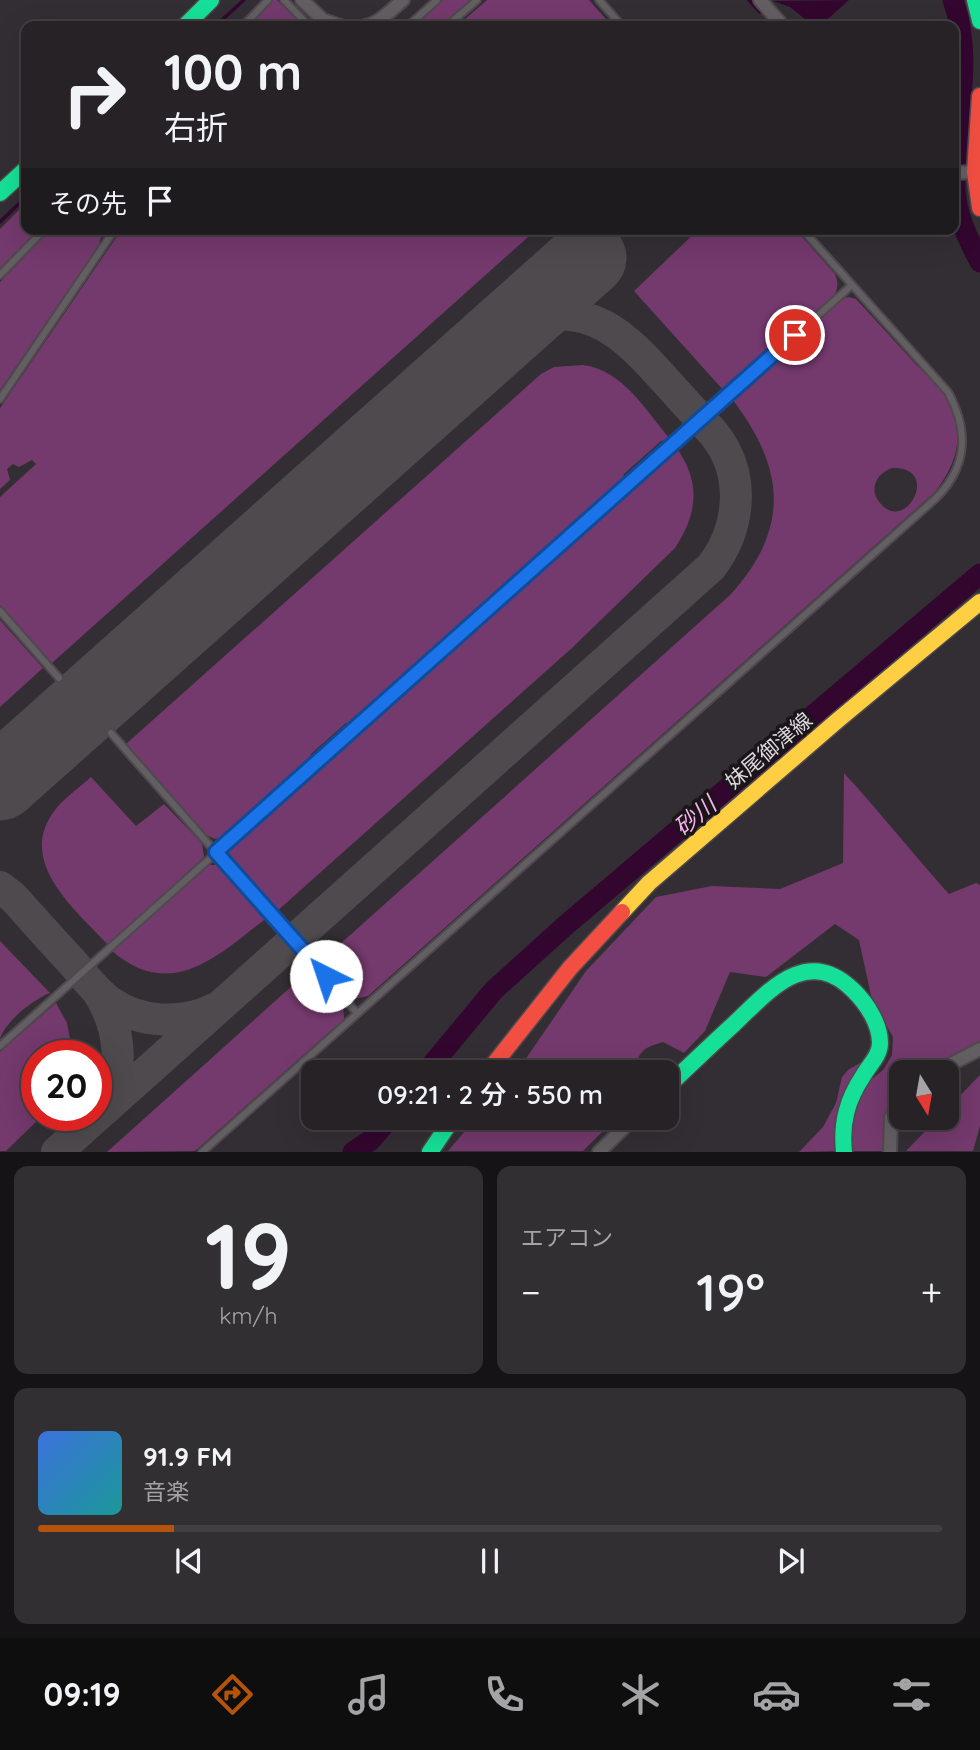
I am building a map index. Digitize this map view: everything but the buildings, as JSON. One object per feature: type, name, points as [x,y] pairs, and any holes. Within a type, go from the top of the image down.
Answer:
[{"type":"main road","points":[[190,21],[211,0]]},
{"type":"main road","points":[[975,0],[980,21]]},
{"type":"main road","points":[[980,96],[964,172],[980,208]]},
{"type":"main road","points":[[0,192],[21,173]]},
{"type":"main road","name":"妹尾御津線","points":[[497,1060],[570,968],[649,883],[980,602]]},
{"type":"main road","points":[[679,1076],[775,985],[800,972],[827,973],[847,985],[876,1022],[881,1043],[848,1100],[844,1113],[844,1152]]},
{"type":"main road","points":[[430,1152],[445,1130]]},
{"type":"street","points":[[302,0],[326,21]]},
{"type":"street","points":[[378,21],[403,0]]},
{"type":"street","points":[[760,0],[779,21]]},
{"type":"street","points":[[959,1060],[980,1049]]},
{"type":"street","points":[[600,1152],[622,1130]]},
{"type":"street","points":[[890,1152],[891,1130]]},
{"type":"lane","points":[[248,21],[268,0]]},
{"type":"lane","points":[[284,0],[304,21]]},
{"type":"lane","points":[[414,21],[437,0]]},
{"type":"lane","points":[[453,21],[477,0]]},
{"type":"lane","points":[[598,0],[617,21]]},
{"type":"lane","points":[[0,275],[39,235]]},
{"type":"lane","points":[[0,399],[108,235]]},
{"type":"lane","points":[[202,1152],[938,496],[948,484],[956,471],[964,438],[956,406],[948,392],[807,235]]},
{"type":"lane","points":[[0,1046],[852,285]]},
{"type":"lane","points":[[0,611],[59,678]]},
{"type":"lane","points":[[111,733],[357,1013]]},
{"type":"shaded area","points":[[273,0],[277,0],[298,21],[252,21]]},
{"type":"shaded area","points":[[443,0],[470,0],[447,21],[420,21]]},
{"type":"shaded area","points":[[487,0],[589,0],[608,21],[463,21]]},
{"type":"shaded area","points":[[849,0],[826,21],[807,21],[790,7],[773,1]]},
{"type":"shaded area","points":[[21,208],[21,235],[35,235],[0,271],[0,229]]},
{"type":"shaded area","points":[[45,235],[102,235],[99,245],[0,390],[0,282]]},
{"type":"shaded area","points":[[118,235],[530,235],[52,663],[0,605],[0,497],[36,464],[32,460],[19,467],[13,464],[7,469],[10,480],[0,489],[0,408]]},
{"type":"shaded area","points":[[693,235],[800,235],[835,274],[837,281],[837,290],[832,299],[725,392],[634,291]]},
{"type":"shaded area","points":[[841,299],[856,299],[934,382],[952,409],[956,421],[957,446],[950,469],[935,492],[368,996],[354,999],[320,962],[730,595],[750,570],[764,546],[774,498],[771,474],[763,449],[750,424],[732,399]],"holes":[[[892,468],[907,470],[915,477],[917,487],[914,497],[900,511],[890,511],[876,498],[876,482]]]},
{"type":"shaded area","points":[[583,365],[597,368],[622,383],[671,440],[661,441],[624,474],[620,486],[356,721],[346,723],[311,754],[307,766],[227,837],[215,839],[206,835],[126,744],[541,374],[554,367]]},
{"type":"shaded area","points":[[676,447],[690,473],[694,498],[688,522],[675,548],[572,648],[275,913],[233,868],[228,857],[230,847]]},
{"type":"shaded area","points":[[0,620],[43,668],[0,707]]},
{"type":"shaded area","points":[[844,773],[949,894],[976,883],[980,885],[980,1046],[953,1060],[889,1060],[893,1037],[872,1000],[859,940],[835,924],[766,977],[730,972],[705,1031],[684,1053],[663,1042],[645,1049],[637,1060],[525,1060],[586,971],[656,897],[712,886],[780,889],[843,863]]},
{"type":"shaded area","points":[[91,777],[136,826],[164,804],[202,843],[204,857],[108,945],[54,884],[42,848],[44,829],[55,810]]},
{"type":"shaded area","points":[[208,865],[218,865],[225,869],[268,917],[213,958],[175,973],[155,973],[134,966],[112,951]]},
{"type":"shaded area","points":[[0,941],[50,993],[20,1012],[7,1026],[0,1039]]},
{"type":"shaded area","points":[[313,967],[343,1003],[344,1019],[195,1151],[107,1152]]},
{"type":"shaded area","points":[[56,1003],[67,1023],[70,1040],[21,1040],[21,1131],[27,1131],[6,1151],[0,1151],[0,1052]]},
{"type":"shaded area","points":[[870,1057],[838,1151],[799,1152],[823,1127],[836,1103],[842,1077],[848,1070]]},
{"type":"shaded area","points":[[889,1060],[889,1130],[892,1130],[887,1151],[848,1151],[849,1112],[860,1089],[884,1069]]},
{"type":"shaded area","points":[[980,1075],[980,1126],[973,1151],[906,1151],[926,1130],[959,1130],[959,1097]]},
{"type":"shaded area","points":[[466,1130],[604,1130],[583,1151],[448,1151]]},
{"type":"waterway","points":[[221,21],[244,0]]},
{"type":"waterway","points":[[749,0],[762,11]]},
{"type":"waterway","name":"砂川","points":[[953,0],[958,21]]},
{"type":"waterway","name":"砂川","points":[[959,23],[963,69],[959,123]]},
{"type":"waterway","name":"砂川","points":[[961,104],[965,105]]},
{"type":"waterway","points":[[0,222],[21,202]]},
{"type":"waterway","name":"砂川","points":[[959,213],[980,262]]},
{"type":"waterway","name":"砂川","points":[[436,1060],[494,990],[566,925],[980,574]]},
{"type":"waterway","name":"砂川","points":[[948,601],[951,604]]},
{"type":"waterway","name":"砂川","points":[[353,1152],[371,1140],[380,1130]]},
{"type":"taxiway","points":[[57,1152],[711,567],[721,552],[734,518],[735,483],[724,450],[709,428],[640,354],[607,327],[588,319],[567,315],[543,316],[516,322]]},
{"type":"taxiway","points":[[0,798],[26,759]]},
{"type":"taxiway","points":[[0,887],[13,897],[95,988],[121,1009],[147,1018],[161,1019],[188,1018],[214,1009]]},
{"type":"taxiway","points":[[98,992],[111,1020],[118,1050],[112,1087]]},
{"type":"runway","points":[[0,782],[588,258]]},
{"type":"traffic: fast","points":[[190,21],[211,0]]},
{"type":"traffic: fast","points":[[975,0],[980,21]]},
{"type":"traffic: fast","points":[[0,193],[21,174]]},
{"type":"traffic: fast","points":[[679,1076],[775,987],[805,972],[820,972],[837,978],[854,991],[868,1008],[878,1029],[880,1043],[876,1056],[849,1103],[843,1131],[844,1152]]},
{"type":"traffic: fast","points":[[430,1152],[445,1130]]},
{"type":"traffic: slow","points":[[622,912],[649,883],[980,602]]},
{"type":"traffic: jam","points":[[980,96],[975,172],[980,208]]},
{"type":"traffic: jam","points":[[497,1060],[570,968],[622,912]]},
{"type":"route","points":[[326,976],[216,852],[795,335]]}]
